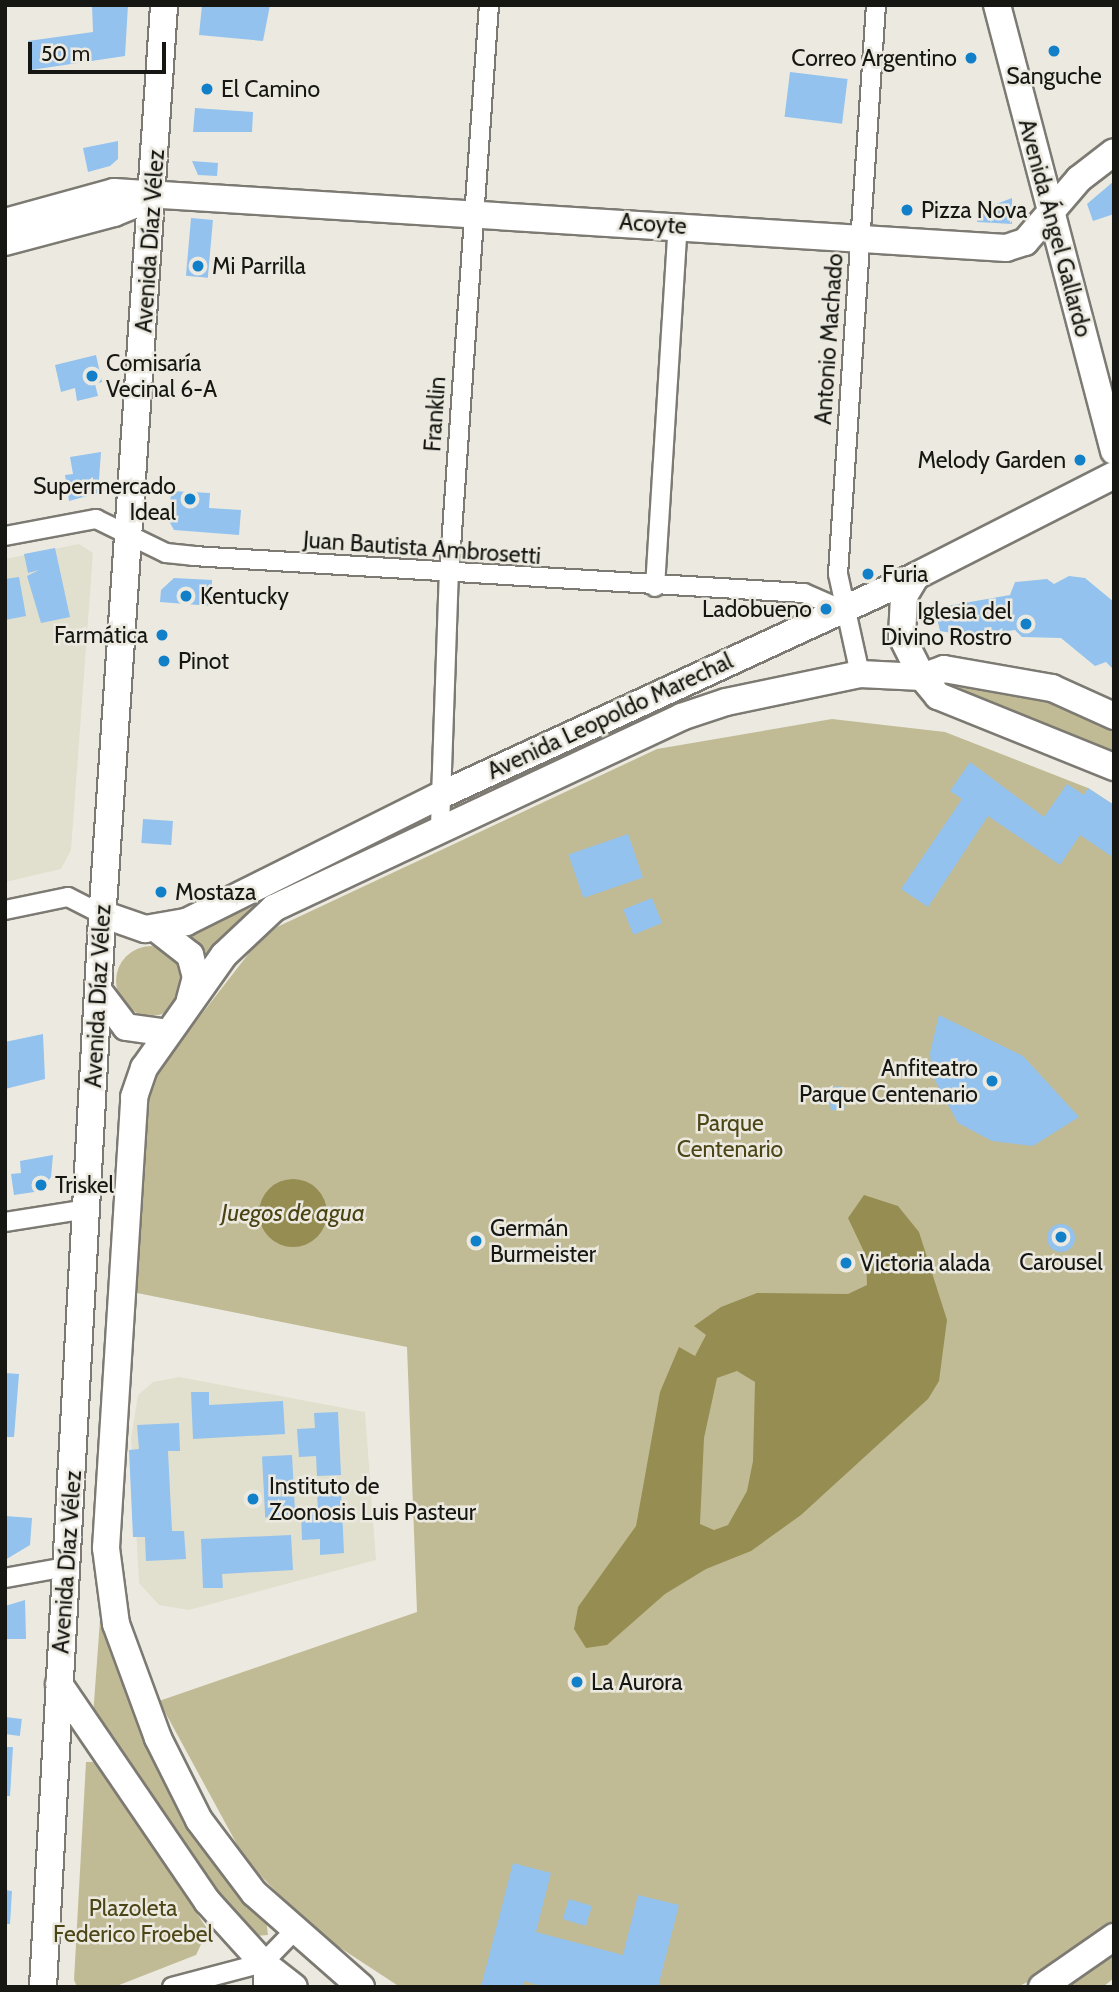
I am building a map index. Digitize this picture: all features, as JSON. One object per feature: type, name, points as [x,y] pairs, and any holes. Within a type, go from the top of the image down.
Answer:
[{"type":"main road","name":"Avenida Díaz Vélez","points":[[43,1987],[102,914],[130,537],[164,5]]},
{"type":"main road","name":"Avenida Ángel Gallardo","points":[[998,5],[1049,211],[1114,451]]},
{"type":"main road","name":"Acoyte","points":[[5,222],[114,192],[152,197],[473,212],[1006,247],[1025,242],[1049,211],[1114,152]]},
{"type":"main road","points":[[5,242],[114,214],[152,197]]},
{"type":"main road","name":"Avenida Leopoldo Marechal","points":[[102,914],[128,926],[158,930],[202,915],[441,795],[916,576],[1114,475]]},
{"type":"main road","points":[[916,576],[907,588],[900,621],[905,646],[922,677],[957,708],[1030,729],[1114,768]]},
{"type":"main road","name":"Avenida Leopoldo Marechal","points":[[167,1033],[224,955],[262,916],[440,828],[681,718],[726,702],[860,674],[922,677],[944,669],[992,674],[1052,688],[1114,716]]},
{"type":"main road","points":[[158,930],[184,946],[194,964],[196,983],[187,1008]]},
{"type":"main road","points":[[98,990],[121,1023],[139,1033],[167,1033]]},
{"type":"main road","name":"Avenida Díaz Vélez","points":[[112,1605],[106,1548],[136,1084],[167,1033]]},
{"type":"main road","points":[[87,1209],[130,1176]]},
{"type":"main road","points":[[66,1567],[93,1575],[112,1605],[145,1705],[199,1820],[254,1892],[294,1931],[360,1987]]},
{"type":"main road","points":[[59,1684],[187,1874],[263,1975],[294,1987]]},
{"type":"main road","points":[[1042,1987],[1114,1937]]},
{"type":"street","name":"Franklin","points":[[440,828],[449,575],[489,5]]},
{"type":"street","name":"Antonio Machado","points":[[860,674],[841,609],[838,574],[876,5]]},
{"type":"street","points":[[655,587],[678,225]]},
{"type":"street","name":"Juan Bautista Ambrosetti","points":[[5,536],[96,519],[166,553],[449,575],[804,593],[841,609]]},
{"type":"street","points":[[5,910],[68,897],[102,914]]},
{"type":"street","points":[[5,1222],[87,1209]]},
{"type":"street","points":[[5,1578],[66,1567]]},
{"type":"street","points":[[172,1987],[263,1975],[294,1931]]},
{"type":"shaded area","points":[[79,544],[93,553],[71,850],[61,869],[5,882],[5,559]]},
{"type":"shaded area","name":"Instituto de Zoonosis Luis Pasteur","points":[[179,1377],[365,1412],[376,1560],[189,1610],[159,1605],[139,1583],[131,1438],[138,1395],[153,1382]]},
{"type":"green space","points":[[963,679],[1065,704],[1114,728],[1114,758],[1043,723],[957,691]]},
{"type":"green space","name":"Parque Centenario","points":[[832,719],[945,732],[1088,788],[1114,805],[1114,1925],[1072,1961],[1017,1987],[400,1987],[316,1932],[246,1861],[159,1701],[417,1612],[407,1347],[137,1293],[147,1099],[155,1074],[253,948],[277,927],[657,749]]},
{"type":"green space","points":[[260,904],[205,961],[187,934]]},
{"type":"green space","points":[[158,946],[171,952],[180,961],[184,967],[184,995],[176,1006],[165,1014],[144,1016],[126,1006],[118,995],[116,974],[126,956],[137,948]]},
{"type":"green space","points":[[100,1620],[134,1714],[182,1813],[209,1857],[266,1919],[268,1935],[253,1936],[199,1876],[93,1716]]},
{"type":"green space","name":"Plazoleta Federico Froebel","points":[[86,1762],[96,1762],[208,1930],[196,1955],[114,1987],[77,1987],[74,1980]]},
{"type":"green space","points":[[1114,1951],[1114,1978],[1103,1987],[1067,1987]]},
{"type":"water","name":"Juegos de agua","points":[[293,1179],[306,1182],[317,1189],[324,1200],[327,1213],[324,1226],[317,1237],[306,1244],[293,1247],[280,1244],[269,1237],[262,1226],[259,1213],[262,1200],[269,1189],[280,1182]]},
{"type":"water","points":[[864,1195],[898,1206],[919,1232],[947,1320],[939,1381],[928,1399],[801,1515],[751,1551],[706,1569],[665,1594],[607,1645],[586,1648],[574,1629],[578,1607],[636,1526],[660,1392],[679,1347],[695,1356],[706,1335],[694,1326],[721,1307],[757,1293],[848,1294],[867,1285],[866,1256],[848,1218]],"holes":[[[737,1371],[755,1382],[753,1461],[747,1491],[728,1525],[714,1530],[700,1524],[704,1438],[717,1378]]]},
{"type":"building","points":[[92,5],[128,5],[125,56],[31,70],[28,41],[93,32]]},
{"type":"building","points":[[202,5],[270,5],[263,41],[199,35]]},
{"type":"building","points":[[790,72],[848,79],[842,124],[785,117]]},
{"type":"building","points":[[195,108],[253,112],[252,132],[193,132]]},
{"type":"building","points":[[118,141],[118,159],[110,166],[88,172],[83,148]]},
{"type":"building","points":[[192,161],[218,163],[217,176],[198,175]]},
{"type":"building","points":[[1114,181],[1114,214],[1093,221],[1087,204]]},
{"type":"building","points":[[1012,198],[1012,224],[977,222],[978,211]]},
{"type":"building","points":[[191,218],[213,220],[208,278],[186,276]]},
{"type":"building","points":[[96,355],[102,382],[95,384],[98,396],[77,401],[75,388],[61,392],[55,365]]},
{"type":"building","points":[[101,452],[98,493],[69,501],[65,475],[73,474],[70,457]]},
{"type":"building","points":[[171,491],[210,493],[209,508],[241,510],[239,535],[174,530],[169,521]]},
{"type":"building","points":[[55,548],[70,617],[41,623],[27,576],[39,570],[28,573],[24,554]]},
{"type":"building","name":"Iglesia del Divino Rostro","points":[[1069,576],[1085,578],[1114,602],[1114,670],[1106,662],[1095,666],[1061,638],[1022,637],[1015,630],[968,636],[940,631],[937,618],[947,606],[1010,595],[1015,582],[1047,579],[1054,584]]},
{"type":"building","points":[[19,577],[26,616],[5,620],[5,579]]},
{"type":"building","name":"Kentucky","points":[[174,578],[212,580],[211,606],[160,602],[161,590]]},
{"type":"building","points":[[970,762],[1044,817],[1067,784],[1084,795],[1088,788],[1114,805],[1114,858],[1080,835],[1060,865],[988,816],[928,907],[901,889],[962,799],[950,791]]},
{"type":"building","points":[[143,819],[173,821],[171,845],[141,843]]},
{"type":"building","points":[[628,834],[643,877],[583,898],[568,855]]},
{"type":"building","points":[[652,898],[662,923],[633,935],[623,910]]},
{"type":"building","name":"Anfiteatro Parque Centenario","points":[[939,1015],[1023,1056],[1079,1117],[1033,1146],[992,1141],[958,1123],[932,1075],[930,1053]]},
{"type":"building","points":[[43,1034],[45,1079],[5,1089],[5,1042]]},
{"type":"building","points":[[842,1086],[845,1109],[831,1111],[828,1088]]},
{"type":"building","points":[[53,1155],[51,1177],[41,1191],[14,1195],[11,1174],[21,1173],[20,1161]]},
{"type":"building","name":"Carousel","points":[[1061,1224],[1071,1228],[1075,1238],[1071,1248],[1061,1252],[1051,1248],[1047,1238],[1051,1228]]},
{"type":"building","points":[[5,1373],[19,1374],[14,1437],[5,1437]]},
{"type":"building","points":[[191,1392],[209,1392],[209,1405],[283,1401],[285,1434],[193,1439]]},
{"type":"building","points":[[338,1412],[341,1475],[317,1476],[316,1456],[299,1457],[297,1429],[315,1428],[314,1413]]},
{"type":"building","points":[[179,1423],[180,1451],[168,1451],[172,1531],[184,1531],[186,1559],[146,1561],[145,1537],[133,1537],[129,1450],[139,1449],[137,1425]]},
{"type":"building","points":[[292,1455],[295,1516],[265,1517],[262,1457]]},
{"type":"building","points":[[341,1489],[344,1553],[320,1555],[320,1539],[302,1540],[301,1511],[318,1511],[317,1491]]},
{"type":"building","points":[[5,1516],[32,1518],[30,1545],[5,1560]]},
{"type":"building","points":[[291,1535],[293,1570],[222,1574],[223,1588],[203,1588],[201,1539]]},
{"type":"building","points":[[25,1600],[26,1639],[5,1639],[5,1606]]},
{"type":"building","points":[[5,1717],[22,1719],[20,1736],[5,1734]]},
{"type":"building","points":[[5,1747],[13,1747],[10,1796],[5,1796]]},
{"type":"building","points":[[513,1863],[551,1873],[536,1932],[623,1955],[638,1895],[679,1905],[658,1987],[545,1987],[524,1981],[523,1987],[481,1987]]},
{"type":"building","points":[[5,1890],[12,1891],[10,1924],[5,1924]]},
{"type":"building","points":[[569,1899],[592,1906],[586,1926],[563,1919]]},
{"type":"place","name":"Sanguche","points":[[1054,51]]},
{"type":"place","name":"Correo Argentino","points":[[971,58]]},
{"type":"place","name":"El Camino","points":[[207,89]]},
{"type":"place","name":"Pizza Nova","points":[[907,210]]},
{"type":"place","name":"Mi Parrilla","points":[[198,266]]},
{"type":"place","name":"Comisaría Vecinal 6-A","points":[[92,376]]},
{"type":"place","name":"Melody Garden","points":[[1080,460]]},
{"type":"place","name":"Supermercado Ideal","points":[[190,499]]},
{"type":"place","name":"Furia","points":[[868,574]]},
{"type":"place","name":"Kentucky","points":[[186,596]]},
{"type":"place","name":"Ladobueno","points":[[826,609]]},
{"type":"place","name":"Iglesia del Divino Rostro","points":[[1026,624]]},
{"type":"place","name":"Farmática","points":[[162,635]]},
{"type":"place","name":"Pinot","points":[[164,661]]},
{"type":"place","name":"Mostaza","points":[[161,892]]},
{"type":"place","name":"Anfiteatro Parque Centenario","points":[[992,1081]]},
{"type":"place","name":"Triskel","points":[[41,1185]]},
{"type":"place","name":"Carousel","points":[[1061,1237]]},
{"type":"place","name":"Germán Burmeister","points":[[476,1241]]},
{"type":"place","name":"Victoria alada","points":[[846,1263]]},
{"type":"place","name":"Instituto de Zoonosis Luis Pasteur","points":[[253,1499]]},
{"type":"place","name":"La Aurora","points":[[577,1682]]}]
